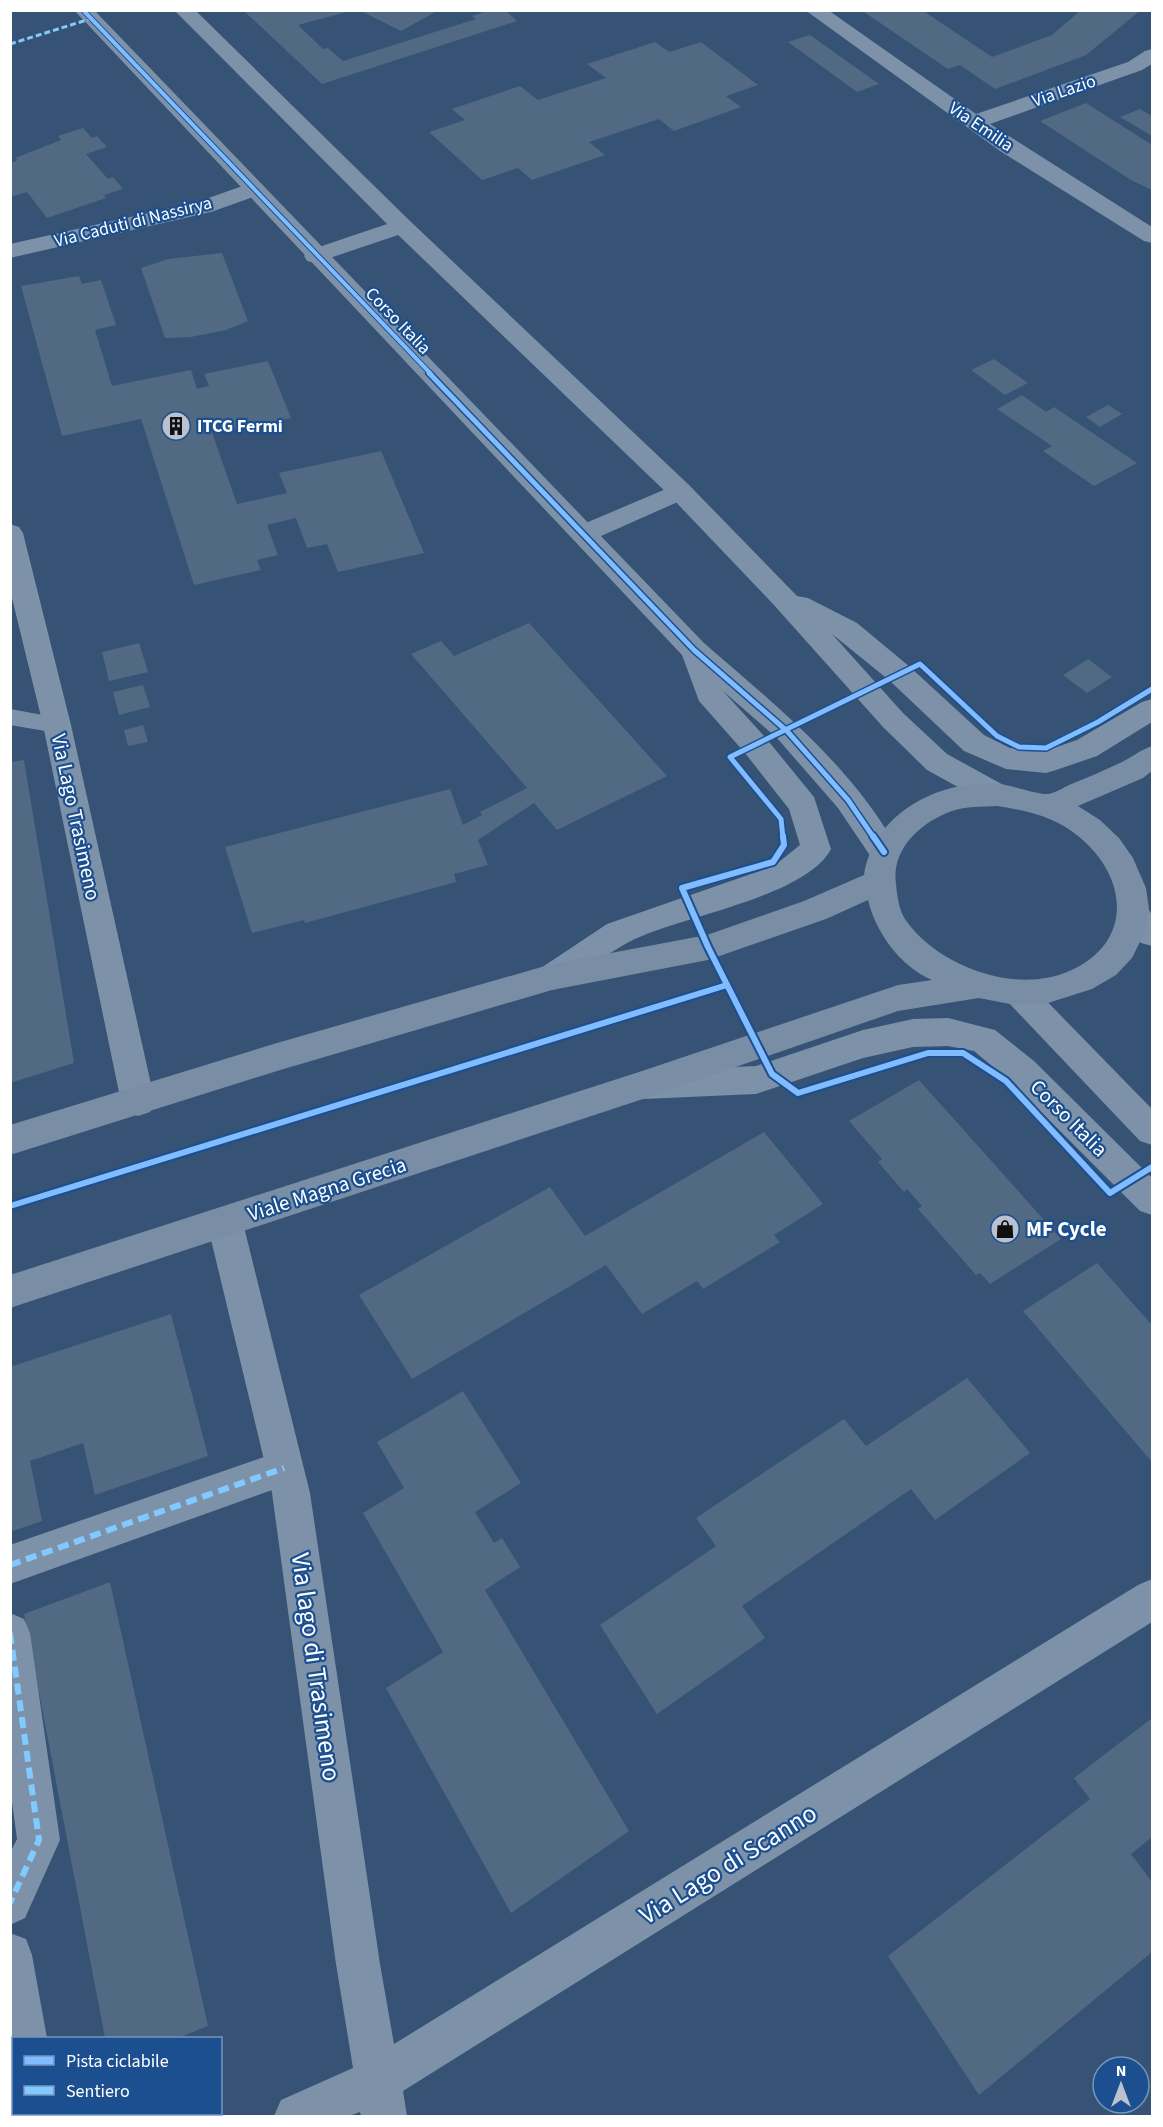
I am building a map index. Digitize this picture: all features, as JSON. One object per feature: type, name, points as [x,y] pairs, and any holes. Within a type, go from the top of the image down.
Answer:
[{"type":"main road","points":[[1050,806],[1133,770],[1152,757]]},
{"type":"main road","points":[[10,1140],[277,1057],[552,977],[708,947],[815,910],[882,867],[901,827],[927,809],[960,798],[997,795],[1024,798],[1050,806],[1089,827],[1118,856],[1143,904],[1124,946],[1100,971],[1063,988],[1019,993],[976,986],[926,962],[891,924],[882,867]]},
{"type":"main road","name":"Viale Magna Grecia","points":[[10,1292],[644,1085],[898,998],[976,986]]},
{"type":"street","name":"Corso Italia","points":[[83,10],[315,256],[694,650],[787,731],[848,800],[882,867]]},
{"type":"street","points":[[183,10],[402,226],[680,491],[783,597],[853,679],[937,762],[997,795]]},
{"type":"street","name":"Via Emilia","points":[[814,10],[974,122],[1152,236]]},
{"type":"street","name":"Via Lazio","points":[[974,122],[1135,66],[1152,55]]},
{"type":"street","name":"Via Caduti di Nassirya","points":[[10,251],[203,207],[254,189]]},
{"type":"street","points":[[315,256],[402,226]]},
{"type":"street","points":[[583,534],[680,491]]},
{"type":"street","name":"Via Lago Trasimeno","points":[[10,532],[57,725],[138,1102]]},
{"type":"street","points":[[783,597],[847,630],[900,674],[974,743],[1006,758],[1046,762],[1087,748],[1152,709]]},
{"type":"street","name":"Corso Italia","points":[[552,977],[618,933],[785,874],[816,849],[803,805],[755,745],[709,694],[694,650]]},
{"type":"street","points":[[1019,993],[1152,1131]]},
{"type":"street","name":"Viale Magna Grecia","points":[[644,1085],[756,1080],[863,1044],[914,1033],[948,1032],[983,1040]]},
{"type":"street","name":"Corso Italia","points":[[983,1040],[1022,1071],[1152,1200]]},
{"type":"street","name":"Via lago di Trasimeno","points":[[225,1223],[291,1493],[358,1964],[382,2098]]},
{"type":"street","points":[[10,1565],[284,1468]]},
{"type":"street","name":"Via Lago di Scanno","points":[[297,2116],[382,2098],[1152,1599]]},
{"type":"street","points":[[10,1633],[39,1840],[10,1903]]},
{"type":"street","points":[[10,1955],[24,2037]]},
{"type":"lane","points":[[10,717],[57,725]]},
{"type":"building","points":[[243,10],[354,10],[298,25],[323,49],[328,48],[343,61],[476,19],[472,16],[490,10],[505,10],[517,21],[322,84]]},
{"type":"building","points":[[359,10],[439,10],[401,31]]},
{"type":"building","points":[[861,10],[922,10],[992,57],[1052,35],[1081,10],[1141,10],[1086,55],[995,89],[960,65],[948,69]]},
{"type":"building","points":[[810,35],[879,84],[857,92],[788,42]]},
{"type":"building","points":[[655,42],[669,52],[701,42],[758,85],[726,96],[741,107],[674,131],[659,119],[589,142],[605,155],[532,180],[518,168],[482,180],[429,132],[465,120],[452,109],[520,86],[538,100],[606,78],[587,64]]},
{"type":"building","points":[[1086,103],[1152,145],[1152,190],[1131,180],[1040,121]]},
{"type":"building","points":[[1140,109],[1152,116],[1152,136],[1120,117]]},
{"type":"building","points":[[83,128],[92,138],[97,136],[107,147],[86,154],[108,179],[113,177],[123,189],[104,195],[106,198],[47,218],[27,192],[10,197],[10,163],[18,160],[15,158],[61,140],[58,136]]},
{"type":"building","points":[[222,253],[248,321],[226,330],[191,337],[165,338],[141,268],[168,259]]},
{"type":"building","name":"ITCG Fermi","points":[[79,276],[82,284],[101,280],[116,325],[95,330],[112,386],[191,370],[197,389],[209,386],[204,374],[268,361],[291,418],[224,432],[219,418],[208,421],[237,504],[287,493],[279,473],[381,451],[424,553],[338,572],[327,544],[307,548],[296,518],[267,525],[278,555],[257,560],[261,570],[194,585],[141,419],[62,436],[21,286]]},
{"type":"building","points":[[994,359],[1028,383],[1005,395],[971,370]]},
{"type":"building","points":[[1022,395],[1046,412],[1054,407],[1137,463],[1094,486],[1043,451],[1052,446],[997,409]]},
{"type":"building","points":[[1108,405],[1122,414],[1100,427],[1086,417]]},
{"type":"building","points":[[529,623],[667,776],[557,830],[534,803],[478,840],[488,865],[454,874],[456,882],[305,923],[304,920],[252,933],[225,847],[450,789],[463,825],[482,815],[480,812],[527,788],[411,654],[441,641],[454,656]]},
{"type":"building","points":[[139,643],[148,672],[109,681],[102,652]]},
{"type":"building","points":[[1088,659],[1112,677],[1087,693],[1063,675]]},
{"type":"building","points":[[143,685],[150,707],[119,715],[113,692]]},
{"type":"building","points":[[143,725],[148,742],[128,746],[124,730]]},
{"type":"building","points":[[24,760],[74,1063],[10,1083],[10,762]]},
{"type":"building","points":[[919,1080],[1061,1239],[990,1284],[980,1273],[976,1275],[918,1209],[922,1206],[907,1189],[904,1192],[878,1162],[882,1159],[849,1121]]},
{"type":"building","points":[[764,1132],[823,1204],[774,1235],[780,1242],[703,1289],[697,1281],[642,1314],[606,1265],[412,1379],[359,1295],[550,1187],[585,1236]]},
{"type":"building","points":[[1097,1263],[1152,1325],[1152,1462],[1023,1311]]},
{"type":"building","points":[[171,1314],[208,1456],[95,1495],[83,1443],[30,1461],[42,1521],[10,1532],[10,1367]]},
{"type":"building","points":[[967,1378],[1030,1453],[935,1520],[911,1489],[742,1606],[765,1638],[657,1714],[600,1625],[716,1546],[696,1518],[844,1419],[866,1446]]},
{"type":"building","points":[[463,1391],[521,1483],[475,1512],[494,1543],[502,1538],[520,1567],[485,1590],[629,1831],[511,1913],[386,1688],[443,1652],[363,1513],[404,1488],[377,1442]]},
{"type":"building","points":[[110,1582],[208,2026],[180,2037],[105,2037],[24,1614]]},
{"type":"building","points":[[1152,1718],[1152,1837],[1131,1854],[1152,1882],[1152,1952],[979,2095],[888,1956],[1090,1799],[1074,1778]]},
{"type":"marked path","points":[[10,44],[90,19]]},
{"type":"marked path","points":[[10,1565],[284,1468]]},
{"type":"marked path","points":[[10,1633],[39,1840],[10,1903]]},
{"type":"cycle path","points":[[83,10],[694,650],[787,731],[848,800],[884,852]]},
{"type":"cycle path","points":[[1152,689],[1098,722],[1046,748],[1019,747],[997,736],[920,664],[730,757],[781,819],[784,845],[773,862],[682,888],[708,947],[772,1074],[798,1093],[928,1053],[963,1053],[1006,1081],[1110,1193],[1152,1167]]},
{"type":"cycle path","points":[[10,1206],[727,985]]},
{"type":"place","name":"ITCG Fermi","points":[[176,426]]},
{"type":"place","name":"MF Cycle","points":[[1005,1229]]}]
